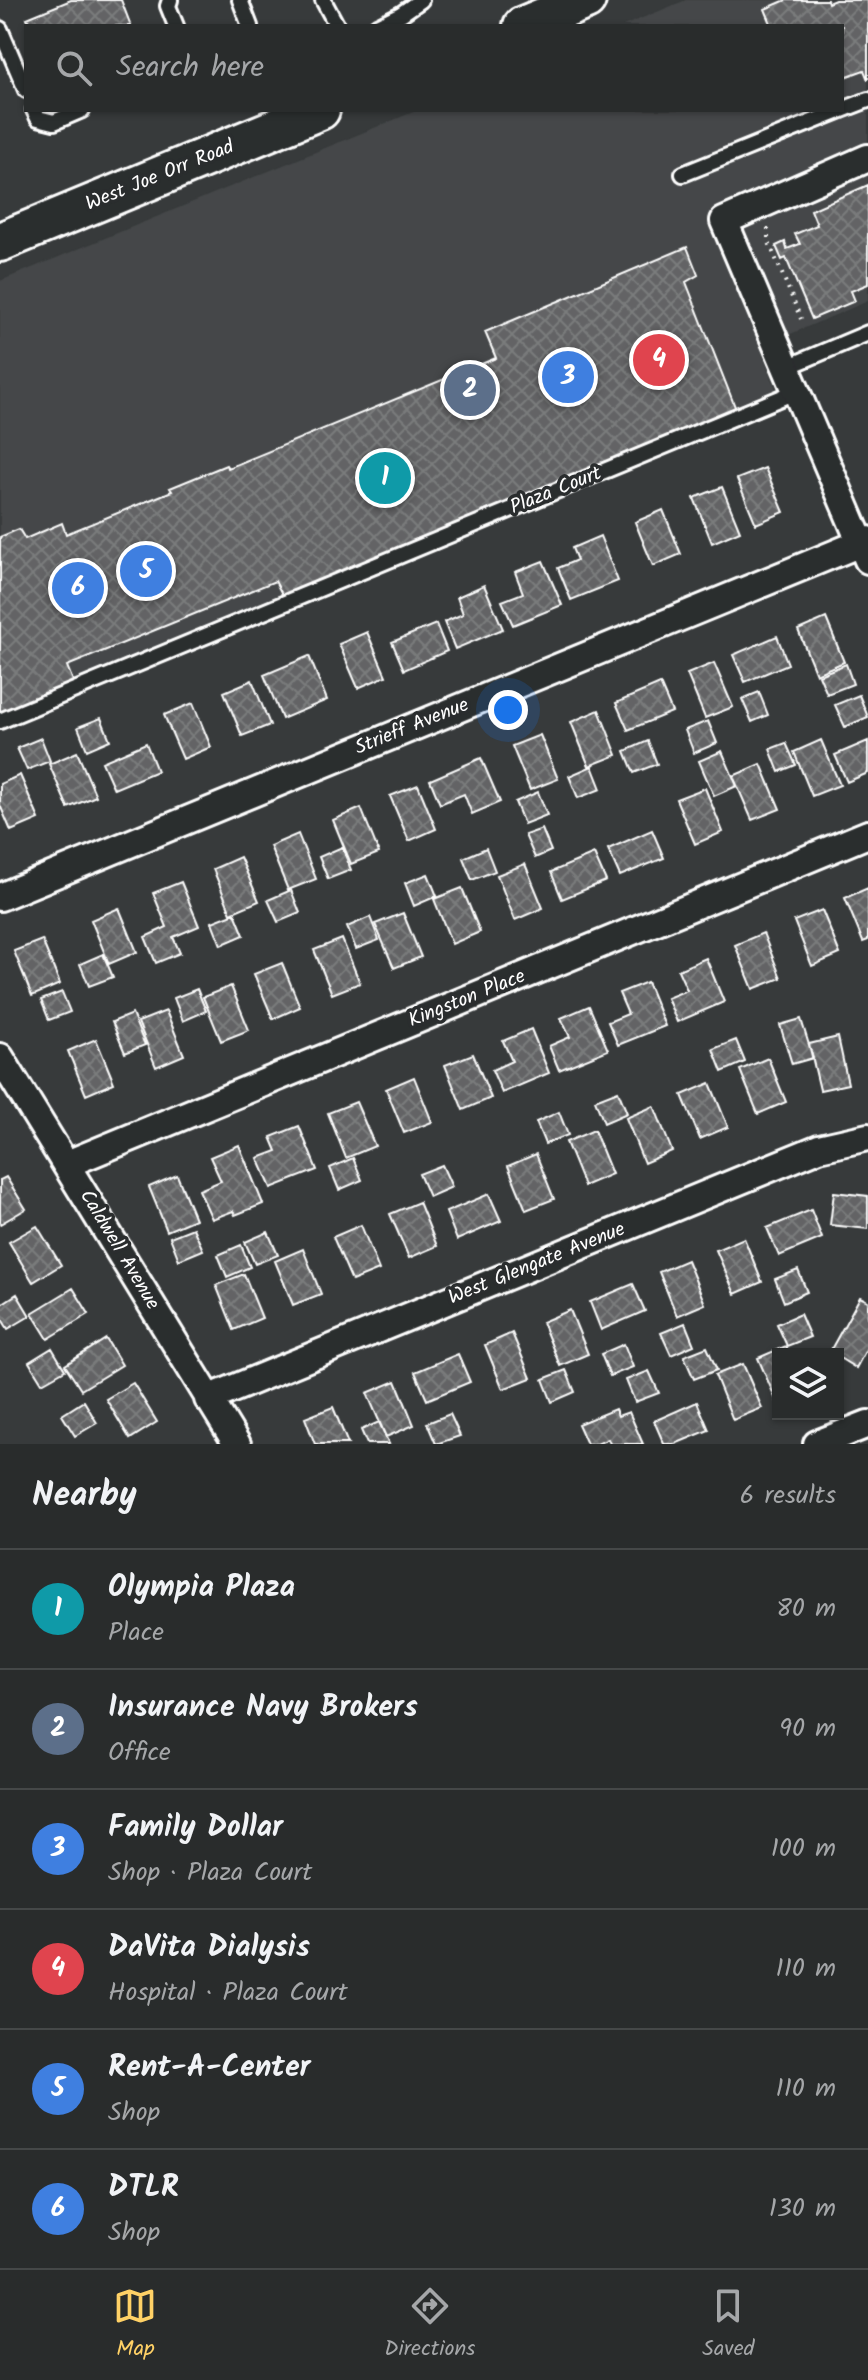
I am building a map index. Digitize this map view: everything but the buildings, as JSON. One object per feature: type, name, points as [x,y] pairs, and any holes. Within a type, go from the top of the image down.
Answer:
[{"type":"street","points":[[528,24],[586,0]]},
{"type":"street","name":"West Joe Orr Road","points":[[0,242],[292,114]]},
{"type":"street","points":[[866,547],[790,380],[724,221],[868,158]]},
{"type":"street","name":"Strieff Avenue","points":[[0,897],[866,547]]},
{"type":"street","name":"Kingston Place","points":[[67,1164],[868,834]]},
{"type":"street","name":"Caldwell Avenue","points":[[0,1057],[237,1444]]},
{"type":"street","name":"West Glengate Avenue","points":[[208,1399],[819,1148],[868,1137]]},
{"type":"street","points":[[817,1444],[868,1424]]},
{"type":"lane","points":[[170,0],[168,6],[175,24]]},
{"type":"lane","points":[[240,0],[249,24]]},
{"type":"lane","points":[[323,0],[336,24]]},
{"type":"lane","points":[[381,24],[421,0]]},
{"type":"lane","points":[[0,29],[24,85]]},
{"type":"lane","points":[[844,109],[868,100]]},
{"type":"lane","points":[[35,112],[38,118],[54,122],[77,112]]},
{"type":"lane","points":[[683,174],[837,112]]},
{"type":"lane","name":"Plaza Court","points":[[0,721],[790,380],[868,333]]},
{"type":"path","points":[[772,223],[767,230],[768,240],[801,319]]},
{"type":"shaded area","points":[[686,0],[868,0],[868,301],[760,347],[776,389],[0,710],[0,281],[413,112],[844,112],[844,24],[628,24]]},
{"type":"place","name":"DaVita Dialysis","points":[[659,360]]},
{"type":"place","name":"Family Dollar","points":[[568,377]]},
{"type":"place","name":"Insurance Navy Brokers","points":[[470,390]]},
{"type":"place","name":"Olympia Plaza","points":[[385,478]]},
{"type":"place","name":"Rent-A-Center","points":[[146,571]]},
{"type":"place","name":"DTLR","points":[[78,588]]}]
